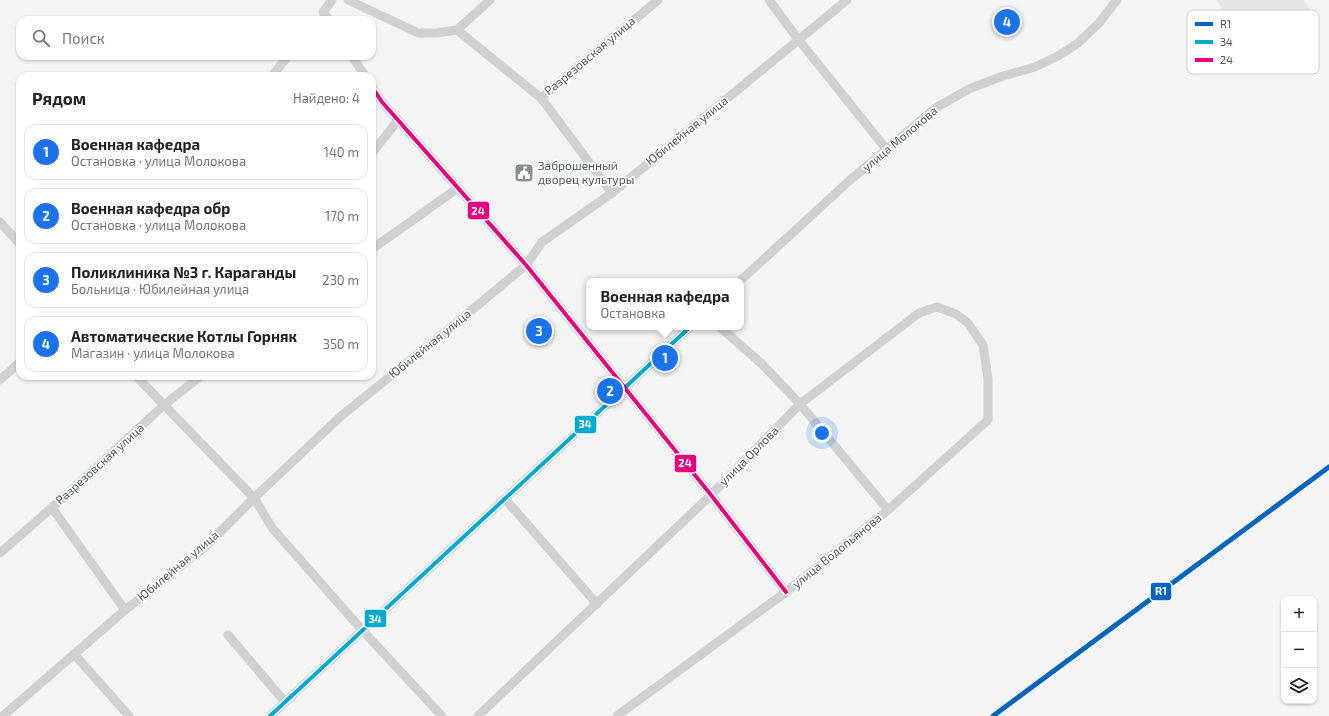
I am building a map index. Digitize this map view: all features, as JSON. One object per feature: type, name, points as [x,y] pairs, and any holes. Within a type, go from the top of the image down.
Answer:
[{"type":"street","points":[[320,16],[332,0]]},
{"type":"street","points":[[348,0],[418,33],[437,33],[457,30],[490,0]]},
{"type":"street","name":"Разрезовская улица","points":[[541,98],[658,0]]},
{"type":"street","points":[[769,0],[798,39],[887,150]]},
{"type":"street","name":"Юбилейная улица","points":[[3,716],[125,610],[205,547],[254,498],[341,416],[526,265],[542,242],[612,193],[847,0]]},
{"type":"street","name":"улица Молокова","points":[[743,278],[849,181],[937,107],[971,88],[1003,76],[1035,67],[1058,56],[1078,43],[1099,23],[1117,0]]},
{"type":"street","points":[[323,12],[326,16]]},
{"type":"street","points":[[457,30],[541,98],[612,193]]},
{"type":"street","points":[[275,72],[285,60]]},
{"type":"street","points":[[355,60],[362,72]]},
{"type":"street","points":[[376,93],[382,102],[526,265],[711,495],[786,592]]},
{"type":"street","points":[[376,149],[398,120]]},
{"type":"street","points":[[376,246],[458,188]]},
{"type":"street","points":[[0,222],[16,240]]},
{"type":"street","name":"улица Орлова","points":[[478,716],[711,495],[800,404],[919,313],[937,307],[956,314],[968,323],[983,345]]},
{"type":"street","points":[[270,716],[687,330]]},
{"type":"street","points":[[723,330],[762,364],[800,404],[888,510]]},
{"type":"street","name":"улица Водопьянова","points":[[617,716],[786,592],[888,510],[988,420],[988,379],[983,345]]},
{"type":"street","points":[[0,380],[16,366]]},
{"type":"street","points":[[140,380],[254,498],[273,529],[363,631],[442,716]]},
{"type":"street","name":"Разрезовская улица","points":[[0,553],[52,508],[164,405],[196,380]]},
{"type":"street","points":[[505,499],[597,604]]},
{"type":"street","points":[[52,508],[125,610]]},
{"type":"street","points":[[228,635],[286,702]]},
{"type":"street","points":[[74,654],[129,716]]},
{"type":"shaded area","points":[[1217,0],[1304,0],[1310,10],[1223,10]]},
{"type":"transit line","name":"24","points":[[376,93],[382,102],[526,265],[711,495],[786,592]]},
{"type":"transit line","name":"34","points":[[270,716],[687,330]]},
{"type":"transit line","name":"R1","points":[[993,716],[1329,467]]},
{"type":"place","name":"Автоматические Котлы Горняк","points":[[1007,22]]},
{"type":"place","name":"Заброшенный дворец культуры","points":[[524,173]]},
{"type":"place","name":"Поликлиника №3 г. Караганды","points":[[539,331]]},
{"type":"place","name":"Военная кафедра","points":[[665,358]]},
{"type":"place","name":"Военная кафедра обр","points":[[610,391]]}]
